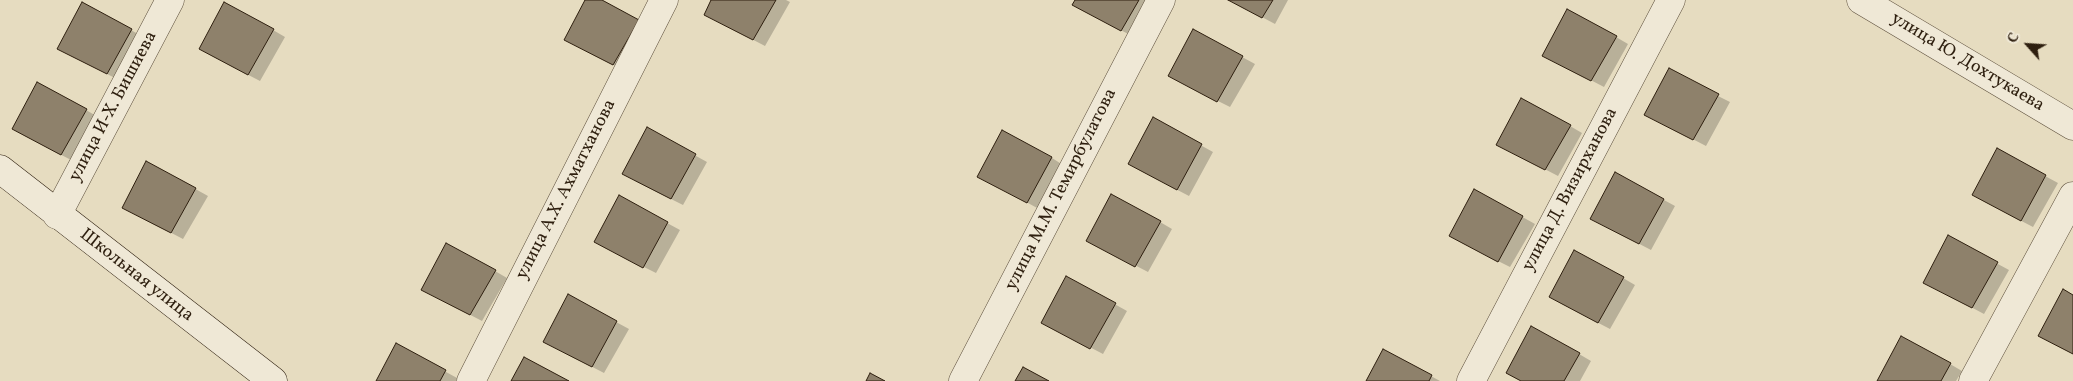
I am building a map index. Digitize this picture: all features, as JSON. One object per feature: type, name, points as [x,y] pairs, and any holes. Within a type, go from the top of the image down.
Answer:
[{"type":"street","name":"улица И-Х. Бишиева","points":[[57,215],[170,0]]},
{"type":"street","name":"улица А.Х. Ахматханова","points":[[471,381],[664,0]]},
{"type":"street","name":"улица М.М. Темирбулатова","points":[[963,381],[1161,0]]},
{"type":"street","name":"улица Д. Визирханова","points":[[1471,381],[1671,0]]},
{"type":"street","name":"улица Ю. Дохтукаева","points":[[1861,0],[2073,126]]},
{"type":"street","name":"Школьная улица","points":[[0,169],[273,381]]},
{"type":"street","points":[[1973,381],[2073,196]]},
{"type":"building","points":[[585,0],[602,0],[639,20],[613,65],[564,40]]},
{"type":"building","points":[[711,0],[776,0],[753,40],[704,15]]},
{"type":"building","points":[[1075,0],[1139,0],[1121,31],[1072,5]]},
{"type":"building","points":[[1228,0],[1273,0],[1262,18]]},
{"type":"building","points":[[82,2],[132,29],[107,74],[57,49]]},
{"type":"building","points":[[224,2],[274,29],[248,75],[199,49]]},
{"type":"building","points":[[1567,9],[1617,36],[1591,81],[1542,56]]},
{"type":"building","points":[[1193,29],[1243,56],[1217,102],[1168,76]]},
{"type":"building","points":[[1669,68],[1719,94],[1693,140],[1644,115]]},
{"type":"building","points":[[37,82],[87,109],[61,155],[12,129]]},
{"type":"building","points":[[1521,98],[1571,125],[1545,170],[1496,145]]},
{"type":"building","points":[[1153,117],[1202,144],[1177,190],[1128,164]]},
{"type":"building","points":[[647,127],[696,154],[671,199],[622,174]]},
{"type":"building","points":[[1002,130],[1052,157],[1027,203],[977,177]]},
{"type":"building","points":[[1997,148],[2046,175],[2021,221],[1972,195]]},
{"type":"building","points":[[146,161],[196,188],[171,233],[122,208]]},
{"type":"building","points":[[1615,172],[1664,199],[1639,244],[1590,219]]},
{"type":"building","points":[[1474,189],[1523,216],[1498,262],[1449,236]]},
{"type":"building","points":[[1111,194],[1161,221],[1135,267],[1086,241]]},
{"type":"building","points":[[619,195],[668,222],[643,268],[594,242]]},
{"type":"building","points":[[1948,235],[1998,262],[1972,308],[1923,283]]},
{"type":"building","points":[[446,243],[496,270],[470,315],[421,290]]},
{"type":"building","points":[[1574,250],[1624,277],[1598,323],[1549,297]]},
{"type":"building","points":[[1066,276],[1116,303],[1090,349],[1041,323]]},
{"type":"building","points":[[2063,289],[2073,295],[2073,354],[2038,336]]},
{"type":"building","points":[[568,294],[617,321],[592,367],[543,342]]},
{"type":"building","points":[[1531,326],[1580,353],[1564,381],[1521,381],[1506,373]]},
{"type":"building","points":[[1901,336],[1951,363],[1941,381],[1877,381]]},
{"type":"building","points":[[396,343],[446,370],[440,381],[376,381]]},
{"type":"building","points":[[1383,349],[1432,375],[1429,381],[1366,381]]},
{"type":"building","points":[[524,357],[569,381],[511,381]]},
{"type":"building","points":[[1023,367],[1049,381],[1015,381]]},
{"type":"building","points":[[870,373],[885,381],[866,381]]}]
